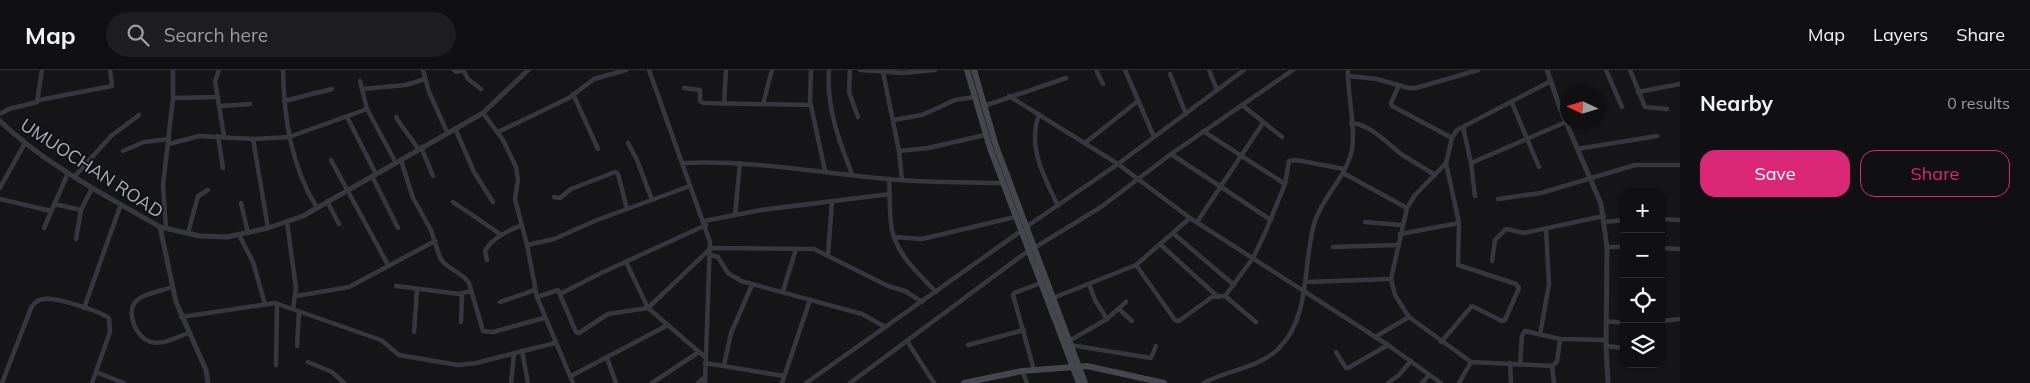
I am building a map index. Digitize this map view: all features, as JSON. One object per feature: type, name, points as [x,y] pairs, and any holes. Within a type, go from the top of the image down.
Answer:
[{"type":"main road","points":[[973,70],[975,97],[986,135],[1015,217],[1023,229]]},
{"type":"main road","points":[[973,70],[1023,229],[1070,343],[1079,383]]},
{"type":"main road","points":[[1031,250],[1041,283],[1076,367],[1085,383]]},
{"type":"main road","points":[[964,383],[1022,371],[1100,367],[1164,383]]},
{"type":"street","points":[[39,100],[39,80],[42,70]]},
{"type":"street","points":[[0,114],[39,100],[112,86],[110,70]]},
{"type":"street","points":[[173,70],[173,98],[163,184],[163,228],[221,238],[268,228],[287,222],[317,208],[454,128],[484,113],[527,70]]},
{"type":"street","points":[[218,70],[215,81],[220,106],[223,168]]},
{"type":"street","points":[[283,70],[284,101],[289,137],[296,166],[317,208]]},
{"type":"street","points":[[423,70],[447,132]]},
{"type":"street","points":[[454,70],[456,72],[463,70],[468,79],[481,89]]},
{"type":"street","points":[[498,132],[573,94],[586,84],[610,72],[626,70]]},
{"type":"street","points":[[649,70],[705,223],[711,248],[705,380],[698,383]]},
{"type":"street","points":[[724,104],[726,70]]},
{"type":"street","points":[[764,104],[772,70]]},
{"type":"street","points":[[811,70],[811,105],[825,171]]},
{"type":"street","points":[[829,70],[829,94],[834,123],[852,174]]},
{"type":"street","points":[[850,70],[849,92],[858,117]]},
{"type":"street","points":[[860,70],[883,72],[935,70]]},
{"type":"street","points":[[1096,70],[1103,84]]},
{"type":"street","points":[[1125,70],[1154,137]]},
{"type":"street","points":[[1209,70],[1217,90]]},
{"type":"street","points":[[806,383],[1118,164],[1244,70]]},
{"type":"street","points":[[850,383],[1031,250],[1100,207],[1203,131],[1293,70]]},
{"type":"street","points":[[1204,383],[1263,360],[1278,349],[1288,338],[1304,292],[1315,220],[1344,171],[1351,153],[1348,70]]},
{"type":"street","points":[[1348,76],[1377,78],[1408,88],[1424,86],[1478,70]]},
{"type":"street","points":[[1548,70],[1560,106]]},
{"type":"street","points":[[1606,70],[1622,107]]},
{"type":"street","points":[[1630,70],[1645,107],[1667,109]]},
{"type":"street","points":[[883,72],[899,151],[902,180]]},
{"type":"street","points":[[1170,74],[1186,114]]},
{"type":"street","points":[[984,106],[1066,78]]},
{"type":"street","points":[[362,89],[406,85],[425,79]]},
{"type":"street","points":[[360,80],[367,109],[398,161],[435,241],[442,262],[465,278],[482,326],[486,332],[544,318]]},
{"type":"street","points":[[1442,342],[1472,306],[1502,321],[1505,320],[1519,290],[1516,284],[1458,265],[1459,223],[1446,163],[1452,138],[1457,130],[1462,127],[1551,82]]},
{"type":"street","points":[[1638,92],[1680,84]]},
{"type":"street","points":[[1399,85],[1391,103],[1392,106],[1452,138]]},
{"type":"street","points":[[684,88],[700,90],[702,102],[811,105]]},
{"type":"street","points":[[284,101],[332,89]]},
{"type":"street","points":[[573,94],[598,149]]},
{"type":"street","points":[[1009,96],[1118,164],[1190,218],[1388,345],[1441,383]]},
{"type":"street","points":[[173,98],[218,97]]},
{"type":"street","points":[[893,120],[922,115],[955,100],[975,97]]},
{"type":"street","points":[[1085,143],[1138,101]]},
{"type":"street","points":[[1512,103],[1539,167]]},
{"type":"street","points":[[220,106],[250,104]]},
{"type":"street","points":[[1242,105],[1282,137]]},
{"type":"street","points":[[123,151],[136,144],[169,142],[200,136],[253,139],[289,137],[367,109]]},
{"type":"street","points":[[484,113],[498,132],[516,167],[518,180],[515,199],[528,245],[535,290],[544,318],[573,383]]},
{"type":"street","points":[[1039,114],[1035,127],[1034,150],[1058,206]]},
{"type":"street","points":[[74,177],[111,136],[138,115]]},
{"type":"street","points":[[347,117],[398,228]]},
{"type":"street","points":[[396,117],[400,125],[408,131],[420,148],[433,176]]},
{"type":"street","name":"UMUOCHAN ROAD","points":[[0,121],[25,143],[74,177],[163,228],[172,287],[181,316],[210,382]]},
{"type":"street","points":[[1197,222],[1263,123]]},
{"type":"street","points":[[1351,123],[1359,124],[1375,133],[1435,175]]},
{"type":"street","points":[[1472,163],[1560,125]]},
{"type":"street","points":[[1462,127],[1472,163],[1474,196]]},
{"type":"street","points":[[454,128],[474,172],[493,202]]},
{"type":"street","points":[[1569,130],[1601,204],[1604,219],[1607,247],[1606,346],[1608,383]]},
{"type":"street","points":[[1203,131],[1240,157],[1285,184]]},
{"type":"street","points":[[899,151],[928,148],[986,135]]},
{"type":"street","points":[[1577,149],[1657,136]]},
{"type":"street","points":[[253,139],[268,228]]},
{"type":"street","points":[[0,188],[25,143]]},
{"type":"street","points":[[628,143],[637,160],[652,200]]},
{"type":"street","points":[[1171,154],[1271,220]]},
{"type":"street","points":[[331,160],[346,191],[388,265]]},
{"type":"street","points":[[1136,266],[1177,321],[1212,297],[1225,296],[1253,258],[1285,184],[1287,167],[1291,160],[1344,171],[1407,208]]},
{"type":"street","points":[[683,163],[740,163],[888,179],[1002,183]]},
{"type":"street","points":[[735,215],[740,163]]},
{"type":"street","points":[[1446,163],[1415,195],[1407,208],[1401,226],[1391,279],[1395,295],[1409,316],[1471,362],[1552,366],[1557,362],[1560,340]]},
{"type":"street","points":[[1498,199],[1541,193],[1635,165],[1680,165]]},
{"type":"street","points":[[554,197],[560,198],[571,189],[615,172],[618,174],[627,209]]},
{"type":"street","points":[[44,228],[68,173]]},
{"type":"street","points":[[888,179],[890,216],[894,238],[906,260],[936,292]]},
{"type":"street","points":[[528,245],[554,239],[690,186]]},
{"type":"street","points":[[76,239],[81,210],[92,188]]},
{"type":"street","points":[[188,233],[198,196],[208,190]]},
{"type":"street","points":[[560,294],[705,223],[735,215],[890,194]]},
{"type":"street","points":[[0,199],[52,211]]},
{"type":"street","points":[[327,201],[339,224]]},
{"type":"street","points":[[453,202],[500,234]]},
{"type":"street","points":[[828,254],[832,202]]},
{"type":"street","points":[[241,203],[248,233]]},
{"type":"street","points":[[54,204],[81,210]]},
{"type":"street","points":[[84,308],[121,204]]},
{"type":"street","points":[[894,238],[922,239],[1015,217]]},
{"type":"street","points":[[1053,298],[1136,266],[1190,218]]},
{"type":"street","points":[[1492,261],[1495,240],[1506,229],[1524,234],[1604,219],[1620,220]]},
{"type":"street","points":[[1665,219],[1680,220]]},
{"type":"street","points":[[287,222],[296,296],[293,309]]},
{"type":"street","points":[[1364,222],[1401,226]]},
{"type":"street","points":[[1400,234],[1459,223]]},
{"type":"street","points":[[488,260],[485,251],[500,234],[522,225]]},
{"type":"street","points":[[1540,335],[1549,284],[1546,229]]},
{"type":"street","points":[[1174,234],[1234,285]]},
{"type":"street","points":[[239,235],[253,262],[265,304]]},
{"type":"street","points":[[296,296],[349,287],[435,241]]},
{"type":"street","points":[[1161,245],[1218,297]]},
{"type":"street","points":[[1333,247],[1397,245]]},
{"type":"street","points":[[1607,247],[1620,247]]},
{"type":"street","points":[[537,297],[558,290],[577,333],[608,314],[648,308],[711,248],[814,249],[828,254],[880,282],[905,291],[922,302]]},
{"type":"street","points":[[1665,248],[1680,249]]},
{"type":"street","points":[[782,291],[796,249]]},
{"type":"street","points":[[711,255],[720,258],[728,273],[736,279],[868,316],[885,328]]},
{"type":"street","points":[[626,262],[648,308],[705,357]]},
{"type":"street","points":[[1306,282],[1391,279]]},
{"type":"street","points":[[1034,370],[1013,294],[1041,283]]},
{"type":"street","points":[[1089,284],[1095,300],[1107,319]]},
{"type":"street","points":[[724,365],[731,333],[752,285]]},
{"type":"street","points":[[396,286],[462,294],[471,291]]},
{"type":"street","points":[[172,287],[138,299],[132,307],[132,320],[140,336],[152,342],[163,342],[188,333]]},
{"type":"street","points":[[414,332],[417,289]]},
{"type":"street","points":[[500,302],[535,290]]},
{"type":"street","points":[[461,322],[462,294]]},
{"type":"street","points":[[1225,296],[1256,322]]},
{"type":"street","points":[[2,383],[34,304],[42,299],[50,299],[84,308],[105,315],[110,321],[110,332],[92,383]]},
{"type":"street","points":[[782,383],[810,300]]},
{"type":"street","points":[[1070,343],[1107,319],[1126,302]]},
{"type":"street","points":[[276,365],[277,304]]},
{"type":"street","points":[[181,316],[277,304],[381,340],[396,354],[466,365],[555,343]]},
{"type":"street","points":[[1119,309],[1132,321]]},
{"type":"street","points":[[297,346],[299,312]]},
{"type":"street","points":[[1375,337],[1409,316]]},
{"type":"street","points":[[1665,321],[1680,319]]},
{"type":"street","points":[[1606,321],[1620,323]]},
{"type":"street","points":[[571,376],[668,325]]},
{"type":"street","points":[[968,345],[1024,330]]},
{"type":"street","points":[[1520,363],[1523,333],[1525,331],[1560,340],[1606,340]]},
{"type":"street","points":[[908,341],[934,383]]},
{"type":"street","points":[[1070,343],[1148,358],[1153,357],[1156,346]]},
{"type":"street","points":[[1336,352],[1348,368],[1388,345]]},
{"type":"street","points":[[1606,346],[1620,348]]},
{"type":"street","points":[[522,351],[528,383]]},
{"type":"street","points":[[652,383],[699,352]]},
{"type":"street","points":[[511,383],[514,353]]},
{"type":"street","points":[[607,358],[616,383]]},
{"type":"street","points":[[308,362],[332,372],[344,383]]},
{"type":"street","points":[[1388,383],[1399,375],[1411,362]]},
{"type":"street","points":[[1459,383],[1471,362]]},
{"type":"street","points":[[705,363],[784,376]]},
{"type":"street","points":[[1510,363],[1511,383]]},
{"type":"street","points":[[1552,366],[1554,383]]},
{"type":"street","points":[[1022,371],[1027,383]]},
{"type":"street","points":[[96,372],[124,383]]},
{"type":"street","points":[[1422,383],[1429,375]]}]
